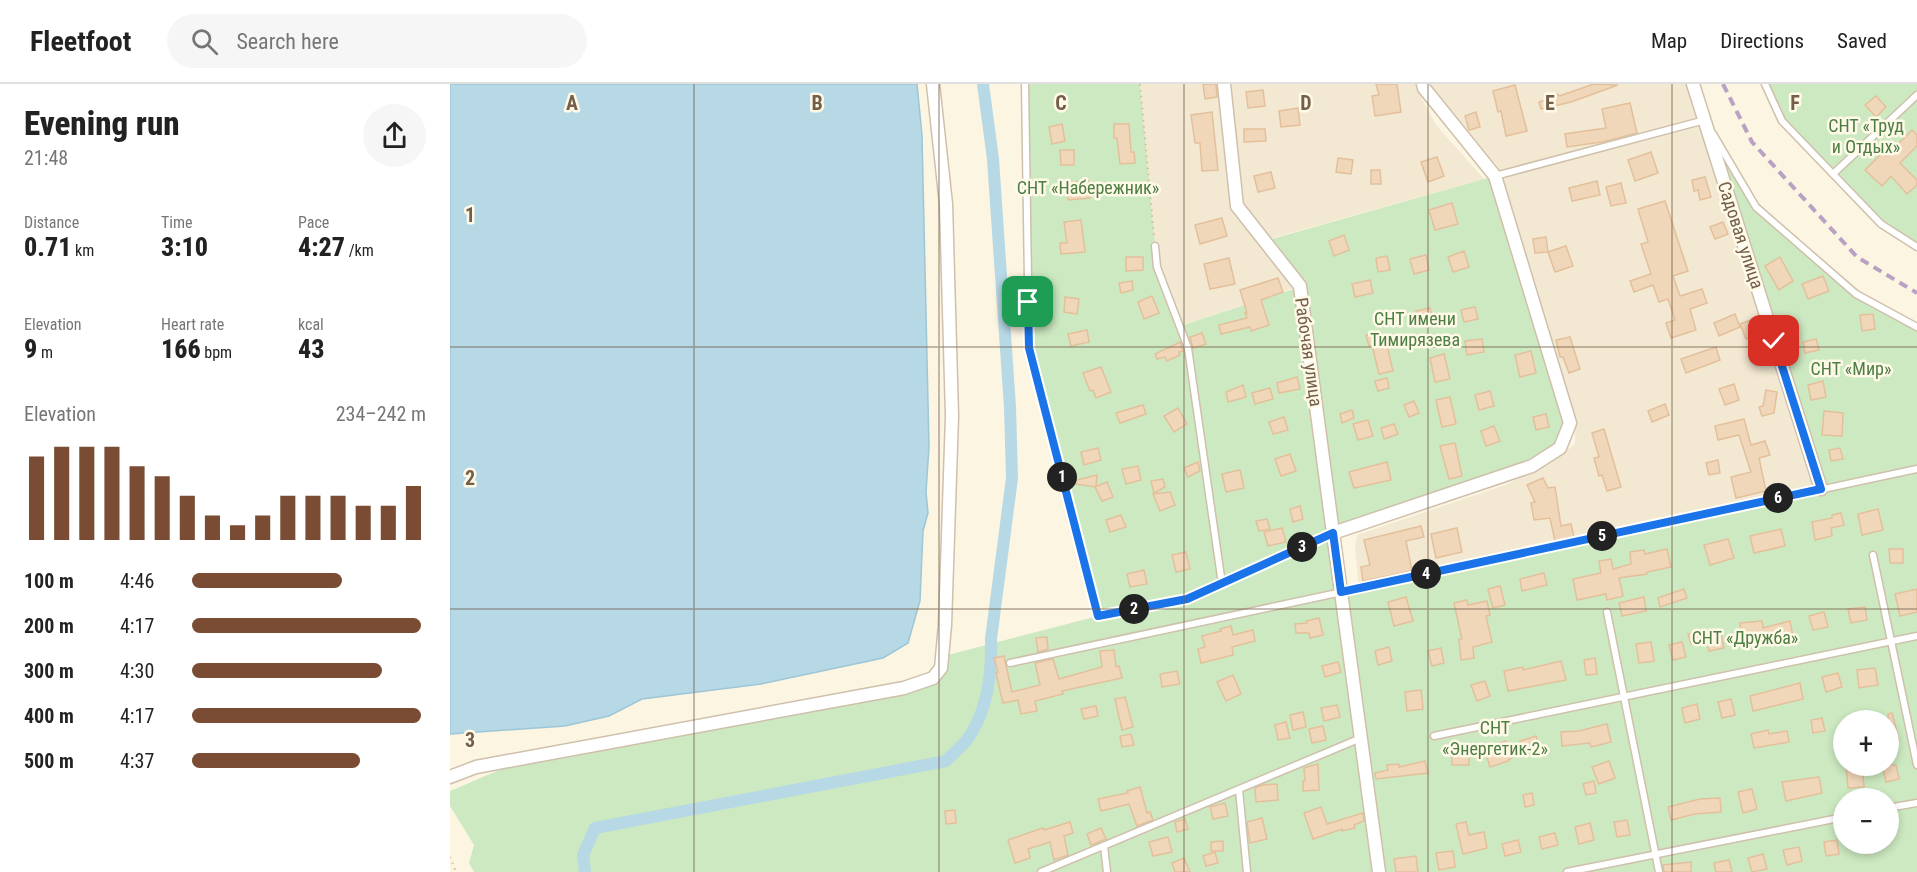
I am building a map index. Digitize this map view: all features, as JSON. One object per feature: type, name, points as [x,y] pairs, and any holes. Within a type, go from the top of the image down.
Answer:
[{"type":"street","points":[[450,777],[476,767],[904,688],[933,678],[941,668],[945,625],[952,416],[946,204],[933,84]]},
{"type":"street","name":"Рабочая улица","points":[[1224,84],[1237,206],[1300,286],[1378,872]]},
{"type":"street","points":[[1333,533],[1532,466],[1560,447],[1569,423],[1495,176],[1423,84]]},
{"type":"street","name":"Садовая улица","points":[[1693,84],[1821,489]]},
{"type":"lane","points":[[1025,84],[1029,348],[1098,616],[1187,599],[1333,533]]},
{"type":"lane","points":[[1765,84],[1782,121],[1881,224],[1917,247]]},
{"type":"lane","points":[[1833,174],[1917,95]]},
{"type":"lane","points":[[1495,176],[1704,119],[1756,207],[1856,294],[1917,327]]},
{"type":"lane","points":[[1155,246],[1157,267],[1188,348],[1222,584]]},
{"type":"lane","points":[[1010,663],[1917,469]]},
{"type":"lane","points":[[1873,555],[1917,765]]},
{"type":"lane","points":[[1607,612],[1659,872]]},
{"type":"lane","points":[[1434,736],[1917,636]]},
{"type":"lane","points":[[1041,872],[1360,738]]},
{"type":"lane","points":[[1239,790],[1247,872]]},
{"type":"lane","points":[[1899,806],[1917,803]]},
{"type":"lane","points":[[1567,872],[1833,819]]},
{"type":"lane","points":[[1104,846],[1107,872]]},
{"type":"path","points":[[1140,84],[1155,246]]},
{"type":"path","points":[[450,857],[456,872]]},
{"type":"shaded area","points":[[1140,84],[1417,84],[1436,125],[1484,179],[1265,240],[1300,286],[1179,326],[1157,267]]},
{"type":"shaded area","points":[[1431,84],[1693,84],[1821,489],[1359,588],[1355,548],[1357,535],[1508,484],[1548,465],[1575,444],[1575,425],[1499,168]]},
{"type":"green space","points":[[1025,84],[1140,84],[1157,267],[1180,326],[1300,287],[1265,241],[1495,176],[1570,423],[1560,448],[1532,466],[1334,533],[1341,592],[1821,489],[1704,119],[1756,207],[1856,294],[1917,327],[1917,872],[474,872],[469,863],[474,845],[450,806],[450,791],[504,768],[941,679],[944,656],[1098,616],[1029,348]]},
{"type":"green space","name":"СНТ «Труд и Отдых»","points":[[1765,84],[1917,84],[1917,247],[1881,224],[1782,121]]},
{"type":"water","points":[[450,84],[917,84],[922,135],[929,447],[926,492],[928,513],[923,531],[920,601],[908,643],[883,658],[761,684],[642,699],[609,716],[565,726],[450,734]]},
{"type":"building","points":[[1203,84],[1216,84],[1217,97],[1205,99]]},
{"type":"building","points":[[1376,84],[1397,84],[1401,112],[1375,116],[1372,96],[1379,95]]},
{"type":"building","points":[[1594,84],[1618,85],[1571,102],[1541,109],[1539,102],[1546,100],[1545,97],[1558,94],[1559,96]]},
{"type":"building","points":[[1515,85],[1527,131],[1506,136],[1501,111],[1498,112],[1493,91]]},
{"type":"building","points":[[1263,90],[1265,106],[1248,108],[1246,92]]},
{"type":"building","points":[[1876,96],[1886,107],[1876,117],[1865,105]]},
{"type":"building","points":[[1630,103],[1637,133],[1602,142],[1567,147],[1565,134],[1606,128],[1602,109]]},
{"type":"building","points":[[1298,108],[1300,125],[1281,127],[1279,111]]},
{"type":"building","points":[[1212,112],[1218,170],[1202,171],[1200,143],[1195,143],[1191,115]]},
{"type":"building","points":[[1476,112],[1480,127],[1469,130],[1465,116]]},
{"type":"building","points":[[1062,124],[1065,141],[1052,144],[1049,127]]},
{"type":"building","points":[[1114,124],[1129,124],[1131,152],[1134,152],[1135,163],[1120,164],[1117,138],[1114,138]]},
{"type":"building","points":[[1244,129],[1265,129],[1266,141],[1244,142]]},
{"type":"building","points":[[1912,130],[1917,135],[1917,146],[1900,163],[1917,180],[1917,185],[1907,194],[1891,176],[1882,186],[1865,170],[1882,153],[1886,156]]},
{"type":"building","points":[[1060,150],[1074,150],[1074,165],[1061,165]]},
{"type":"building","points":[[1651,152],[1658,173],[1635,181],[1628,160]]},
{"type":"building","points":[[1437,157],[1444,176],[1428,182],[1421,162]]},
{"type":"building","points":[[1338,158],[1353,160],[1351,174],[1336,172]]},
{"type":"building","points":[[1371,170],[1380,170],[1381,184],[1371,184]]},
{"type":"building","points":[[1271,172],[1275,188],[1258,192],[1254,176]]},
{"type":"building","points":[[1705,177],[1711,197],[1700,200],[1698,190],[1694,191],[1692,180]]},
{"type":"building","points":[[1088,180],[1090,198],[1068,200],[1066,183]]},
{"type":"building","points":[[1597,181],[1600,195],[1572,201],[1569,188]]},
{"type":"building","points":[[1621,183],[1626,203],[1611,206],[1606,187]]},
{"type":"building","points":[[1665,201],[1688,271],[1673,276],[1680,296],[1702,289],[1707,303],[1690,309],[1696,330],[1671,338],[1666,323],[1675,320],[1668,299],[1659,302],[1653,285],[1634,292],[1630,281],[1651,274],[1641,244],[1648,242],[1638,209]]},
{"type":"building","points":[[1452,203],[1458,224],[1435,230],[1429,210]]},
{"type":"building","points":[[1222,218],[1227,236],[1200,244],[1195,225]]},
{"type":"building","points":[[1081,220],[1085,252],[1061,254],[1060,243],[1067,243],[1064,222]]},
{"type":"building","points":[[1723,222],[1728,234],[1715,239],[1710,227]]},
{"type":"building","points":[[1344,235],[1349,250],[1334,256],[1329,241]]},
{"type":"building","points":[[1546,237],[1548,252],[1535,253],[1533,239]]},
{"type":"building","points":[[1566,246],[1573,266],[1555,272],[1548,252]]},
{"type":"building","points":[[1464,251],[1469,267],[1453,272],[1448,257]]},
{"type":"building","points":[[1426,255],[1429,270],[1414,274],[1410,259]]},
{"type":"building","points":[[1387,256],[1390,270],[1378,272],[1376,258]]},
{"type":"building","points":[[1126,257],[1143,257],[1143,270],[1126,271]]},
{"type":"building","points":[[1780,257],[1793,281],[1779,290],[1765,266]]},
{"type":"building","points":[[1229,258],[1235,284],[1210,289],[1204,264]]},
{"type":"building","points":[[1823,276],[1829,291],[1808,299],[1802,284]]},
{"type":"building","points":[[1278,278],[1283,292],[1261,300],[1269,325],[1251,331],[1250,327],[1221,334],[1219,325],[1247,318],[1240,290]]},
{"type":"building","points":[[1370,280],[1373,293],[1355,297],[1352,284]]},
{"type":"building","points":[[1132,281],[1133,290],[1121,293],[1119,283]]},
{"type":"building","points":[[1152,296],[1159,313],[1144,319],[1138,302]]},
{"type":"building","points":[[1065,297],[1079,299],[1077,314],[1064,312]]},
{"type":"building","points":[[1475,307],[1478,319],[1464,322],[1461,310]]},
{"type":"building","points":[[1430,308],[1434,323],[1420,326],[1416,311]]},
{"type":"building","points":[[1735,314],[1740,327],[1719,336],[1714,323]]},
{"type":"building","points":[[1873,314],[1875,329],[1862,331],[1860,315]]},
{"type":"building","points":[[1756,318],[1762,333],[1746,339],[1740,324]]},
{"type":"building","points":[[1087,330],[1089,342],[1071,346],[1068,334]]},
{"type":"building","points":[[1381,332],[1384,346],[1387,345],[1393,371],[1379,374],[1372,345],[1369,346],[1366,335]]},
{"type":"building","points":[[1202,333],[1206,344],[1193,348],[1190,337]]},
{"type":"building","points":[[1570,337],[1580,369],[1569,373],[1563,357],[1560,357],[1556,340]]},
{"type":"building","points":[[1482,339],[1484,352],[1467,355],[1465,341]]},
{"type":"building","points":[[1816,339],[1819,350],[1805,353],[1803,342]]},
{"type":"building","points":[[1180,342],[1183,351],[1179,352],[1180,355],[1167,361],[1165,357],[1157,359],[1155,354]]},
{"type":"building","points":[[1716,347],[1720,360],[1686,373],[1681,359]]},
{"type":"building","points":[[1531,351],[1536,373],[1520,377],[1515,355]]},
{"type":"building","points":[[1444,354],[1450,379],[1435,382],[1430,358]]},
{"type":"building","points":[[1101,367],[1111,392],[1096,398],[1093,390],[1090,391],[1083,373]]},
{"type":"building","points":[[1297,377],[1300,389],[1279,393],[1277,383]]},
{"type":"building","points":[[1387,378],[1389,388],[1378,391],[1375,381]]},
{"type":"building","points":[[1823,381],[1826,397],[1811,400],[1808,385]]},
{"type":"building","points":[[1734,384],[1739,400],[1725,405],[1719,389]]},
{"type":"building","points":[[1243,385],[1246,397],[1228,402],[1226,392]]},
{"type":"building","points":[[1270,388],[1273,399],[1255,404],[1252,393]]},
{"type":"building","points":[[1766,390],[1777,392],[1774,413],[1762,416],[1759,407],[1763,406]]},
{"type":"building","points":[[1490,391],[1494,406],[1479,410],[1475,395]]},
{"type":"building","points":[[1450,397],[1456,424],[1442,427],[1436,400]]},
{"type":"building","points":[[1414,401],[1419,413],[1409,417],[1404,405]]},
{"type":"building","points":[[1665,404],[1669,415],[1652,422],[1648,411]]},
{"type":"building","points":[[1143,405],[1146,414],[1120,423],[1116,413]]},
{"type":"building","points":[[1178,408],[1187,424],[1174,432],[1164,416]]},
{"type":"building","points":[[1352,410],[1354,418],[1342,423],[1340,414]]},
{"type":"building","points":[[1824,411],[1843,413],[1842,436],[1822,435]]},
{"type":"building","points":[[1546,414],[1549,427],[1536,430],[1533,417]]},
{"type":"building","points":[[1284,417],[1288,430],[1273,434],[1269,422]]},
{"type":"building","points":[[1744,419],[1751,445],[1765,441],[1770,455],[1759,458],[1766,491],[1736,498],[1731,477],[1751,472],[1739,435],[1718,440],[1715,426]]},
{"type":"building","points":[[1368,420],[1373,436],[1358,440],[1353,424]]},
{"type":"building","points":[[1394,424],[1398,434],[1384,439],[1381,428]]},
{"type":"building","points":[[1494,426],[1500,441],[1486,446],[1481,431]]},
{"type":"building","points":[[1604,429],[1621,487],[1607,491],[1602,475],[1599,476],[1594,458],[1599,457],[1592,433]]},
{"type":"building","points":[[1455,443],[1462,476],[1449,479],[1440,446]]},
{"type":"building","points":[[1098,448],[1101,460],[1084,465],[1081,452]]},
{"type":"building","points":[[1840,448],[1843,459],[1831,461],[1829,450]]},
{"type":"building","points":[[1290,454],[1296,471],[1281,476],[1275,459]]},
{"type":"building","points":[[1718,460],[1720,473],[1709,475],[1706,463]]},
{"type":"building","points":[[1198,462],[1200,471],[1188,477],[1184,468]]},
{"type":"building","points":[[1387,462],[1391,480],[1354,488],[1349,472]]},
{"type":"building","points":[[1138,466],[1141,480],[1126,484],[1122,469]]},
{"type":"building","points":[[1240,470],[1244,488],[1226,492],[1222,474]]},
{"type":"building","points":[[1097,475],[1096,487],[1069,483],[1069,482]]},
{"type":"building","points":[[1543,478],[1548,488],[1555,487],[1561,526],[1571,524],[1574,537],[1555,541],[1550,518],[1534,520],[1531,503],[1535,502],[1527,485]]},
{"type":"building","points":[[1163,479],[1165,487],[1154,493],[1151,481]]},
{"type":"building","points":[[1107,482],[1113,497],[1102,501],[1095,487]]},
{"type":"building","points":[[1170,492],[1175,505],[1160,511],[1153,494]]},
{"type":"building","points":[[1300,506],[1303,519],[1293,522],[1290,509]]},
{"type":"building","points":[[1878,509],[1883,530],[1862,535],[1858,514]]},
{"type":"building","points":[[1841,513],[1844,525],[1831,528],[1832,536],[1815,540],[1812,522],[1832,518],[1832,515]]},
{"type":"building","points":[[1121,515],[1126,527],[1110,532],[1106,520]]},
{"type":"building","points":[[1267,519],[1270,529],[1259,531],[1256,521]]},
{"type":"building","points":[[1421,526],[1424,537],[1406,541],[1412,571],[1363,581],[1361,567],[1370,565],[1364,540]]},
{"type":"building","points":[[1282,528],[1286,542],[1268,546],[1264,532]]},
{"type":"building","points":[[1457,528],[1462,552],[1436,558],[1431,534]]},
{"type":"building","points":[[1781,529],[1785,546],[1754,553],[1750,536]]},
{"type":"building","points":[[1728,539],[1734,558],[1710,565],[1704,545]]},
{"type":"building","points":[[1667,549],[1671,567],[1647,572],[1647,574],[1619,578],[1623,596],[1607,600],[1606,594],[1577,600],[1573,579],[1601,573],[1599,561],[1611,559],[1613,569],[1631,564],[1630,552],[1644,550],[1645,554]]},
{"type":"building","points":[[1889,549],[1903,549],[1903,563],[1890,563]]},
{"type":"building","points":[[1186,552],[1190,569],[1176,572],[1172,555]]},
{"type":"building","points":[[1144,570],[1147,584],[1130,587],[1127,574]]},
{"type":"building","points":[[1544,573],[1547,585],[1522,591],[1520,579]]},
{"type":"building","points":[[1500,586],[1505,605],[1493,608],[1488,589]]},
{"type":"building","points":[[1684,589],[1687,598],[1660,607],[1658,598]]},
{"type":"building","points":[[1917,589],[1917,612],[1900,616],[1895,594]]},
{"type":"building","points":[[1406,597],[1413,621],[1394,626],[1388,602]]},
{"type":"building","points":[[1644,597],[1646,611],[1622,616],[1619,603]]},
{"type":"building","points":[[1467,600],[1468,605],[1487,601],[1490,615],[1486,616],[1492,642],[1473,647],[1474,658],[1461,660],[1459,639],[1462,639],[1454,603]]},
{"type":"building","points":[[1865,607],[1867,620],[1851,623],[1848,609]]},
{"type":"building","points":[[1824,612],[1828,627],[1813,630],[1809,616]]},
{"type":"building","points":[[1319,618],[1323,635],[1310,638],[1309,633],[1296,633],[1295,624],[1307,623],[1306,621]]},
{"type":"building","points":[[1762,621],[1763,628],[1790,621],[1793,636],[1743,643],[1740,623]]},
{"type":"building","points":[[1231,626],[1233,635],[1253,630],[1255,641],[1232,647],[1233,655],[1201,663],[1198,649],[1205,647],[1202,636]]},
{"type":"building","points":[[1699,631],[1701,642],[1691,644],[1688,634]]},
{"type":"building","points":[[1721,634],[1724,648],[1709,651],[1706,637]]},
{"type":"building","points":[[1047,637],[1048,649],[1038,652],[1036,638]]},
{"type":"building","points":[[1651,642],[1654,661],[1639,663],[1636,644]]},
{"type":"building","points":[[1682,642],[1686,657],[1673,660],[1669,645]]},
{"type":"building","points":[[1389,647],[1392,661],[1378,665],[1375,651]]},
{"type":"building","points":[[1441,648],[1444,663],[1432,666],[1428,651]]},
{"type":"building","points":[[1114,650],[1116,667],[1119,666],[1122,678],[1062,691],[1063,694],[1035,701],[1037,711],[1021,714],[1018,700],[1003,703],[994,658],[1004,656],[1012,692],[1040,685],[1035,663],[1053,659],[1059,679],[1102,667],[1100,651]]},
{"type":"building","points":[[1595,658],[1597,674],[1586,675],[1584,660]]},
{"type":"building","points":[[1561,661],[1566,680],[1508,691],[1504,671],[1523,667],[1523,670]]},
{"type":"building","points":[[1338,662],[1341,672],[1325,677],[1322,666]]},
{"type":"building","points":[[1875,668],[1878,685],[1859,688],[1857,670]]},
{"type":"building","points":[[1177,671],[1180,684],[1162,687],[1160,674]]},
{"type":"building","points":[[1838,673],[1842,687],[1826,692],[1822,677]]},
{"type":"building","points":[[1233,675],[1241,694],[1226,701],[1217,682]]},
{"type":"building","points":[[1485,681],[1490,696],[1477,701],[1471,685]]},
{"type":"building","points":[[1800,683],[1803,699],[1753,711],[1750,696]]},
{"type":"building","points":[[1421,690],[1423,709],[1407,711],[1405,692]]},
{"type":"building","points":[[1125,697],[1133,727],[1122,730],[1115,699]]},
{"type":"building","points":[[1731,699],[1735,715],[1722,718],[1718,702]]},
{"type":"building","points":[[1697,704],[1700,719],[1685,723],[1682,708]]},
{"type":"building","points":[[1337,705],[1340,717],[1324,721],[1321,708]]},
{"type":"building","points":[[1096,706],[1098,716],[1084,719],[1081,709]]},
{"type":"building","points":[[1303,712],[1306,727],[1293,730],[1290,715]]},
{"type":"building","points":[[1822,718],[1825,731],[1813,733],[1811,720]]},
{"type":"building","points":[[1286,722],[1290,738],[1278,740],[1275,725]]},
{"type":"building","points":[[1607,724],[1611,742],[1591,747],[1590,743],[1562,746],[1561,732],[1579,731]]},
{"type":"building","points":[[1323,726],[1326,740],[1312,743],[1309,729]]},
{"type":"building","points":[[1768,730],[1769,734],[1787,731],[1789,742],[1754,748],[1751,734]]},
{"type":"building","points":[[1131,734],[1134,745],[1122,747],[1120,736]]},
{"type":"building","points":[[1536,736],[1540,750],[1523,755],[1520,741]]},
{"type":"building","points":[[1506,741],[1512,758],[1490,767],[1484,748]]},
{"type":"building","points":[[1469,751],[1469,765],[1452,765],[1452,752]]},
{"type":"building","points":[[1425,761],[1428,773],[1376,779],[1375,773],[1388,770],[1387,765],[1399,764],[1399,767]]},
{"type":"building","points":[[1609,761],[1615,778],[1599,784],[1592,767]]},
{"type":"building","points":[[1318,764],[1319,790],[1303,791],[1304,768]]},
{"type":"building","points":[[1847,776],[1863,776],[1864,787],[1848,788]]},
{"type":"building","points":[[1885,776],[1898,776],[1899,779],[1886,782]]},
{"type":"building","points":[[1819,777],[1822,793],[1786,801],[1782,782]]},
{"type":"building","points":[[1594,781],[1596,793],[1586,795],[1583,784]]},
{"type":"building","points":[[1277,784],[1278,800],[1256,802],[1255,788]]},
{"type":"building","points":[[1140,787],[1147,813],[1150,812],[1153,820],[1137,826],[1129,804],[1101,811],[1098,799],[1128,793],[1127,791]]},
{"type":"building","points":[[1752,789],[1757,809],[1743,813],[1738,792]]},
{"type":"building","points":[[1532,793],[1534,805],[1525,807],[1523,795]]},
{"type":"building","points":[[1720,798],[1721,812],[1695,814],[1671,820],[1668,807],[1700,799]]},
{"type":"building","points":[[1225,803],[1228,816],[1213,819],[1210,807]]},
{"type":"building","points":[[1321,807],[1327,824],[1363,813],[1364,821],[1354,825],[1355,828],[1342,831],[1342,829],[1313,839],[1304,813]]},
{"type":"building","points":[[955,810],[956,823],[946,824],[945,811]]},
{"type":"building","points":[[1262,818],[1267,839],[1250,843],[1247,822]]},
{"type":"building","points":[[1185,819],[1188,829],[1177,832],[1175,822]]},
{"type":"building","points":[[1627,820],[1630,835],[1617,837],[1614,822]]},
{"type":"building","points":[[1070,822],[1073,833],[1064,836],[1068,855],[1054,860],[1050,842],[1028,849],[1030,858],[1015,863],[1008,840]]},
{"type":"building","points":[[1466,822],[1469,835],[1484,832],[1487,848],[1463,854],[1456,824]]},
{"type":"building","points":[[1590,823],[1594,840],[1579,844],[1575,827]]},
{"type":"building","points":[[1101,828],[1106,839],[1091,845],[1087,834]]},
{"type":"building","points":[[1555,833],[1558,845],[1542,849],[1539,837]]},
{"type":"building","points":[[1168,837],[1172,852],[1153,856],[1149,842]]},
{"type":"building","points":[[1518,840],[1521,852],[1505,856],[1502,844]]},
{"type":"building","points":[[1223,841],[1223,851],[1211,851],[1211,842]]},
{"type":"building","points":[[1833,841],[1833,854],[1839,854],[1826,856],[1824,842]]},
{"type":"building","points":[[1799,847],[1802,861],[1787,865],[1783,850]]},
{"type":"building","points":[[1453,851],[1455,867],[1439,870],[1436,853]]},
{"type":"building","points":[[1215,852],[1218,863],[1206,866],[1203,856]]},
{"type":"building","points":[[1763,854],[1767,869],[1752,872],[1748,858]]},
{"type":"building","points":[[1416,856],[1418,872],[1396,872],[1394,859]]},
{"type":"building","points":[[1184,858],[1190,872],[1175,872],[1172,863]]},
{"type":"building","points":[[1729,860],[1732,872],[1716,872],[1714,863]]},
{"type":"building","points":[[1691,862],[1691,872],[1664,872],[1663,865]]},
{"type":"waterway","points":[[585,872],[583,855],[595,828],[946,761],[966,741],[973,730],[987,692],[991,666],[991,639],[1012,478],[1010,407],[993,159],[983,84]]},
{"type":"railway","points":[[1723,84],[1752,142],[1857,257],[1917,293]]},
{"type":"route","points":[[1028,302],[1029,348],[1098,616],[1187,599],[1333,533],[1341,592],[1821,489],[1774,341]]},
{"type":"park label","name":"СНТ «Набережник»","points":[[1088,187]]},
{"type":"park label","name":"СНТ имени Тимирязева","points":[[1415,328]]},
{"type":"park label","name":"СНТ «Мир»","points":[[1851,368]]},
{"type":"park label","name":"СНТ «Дружба»","points":[[1745,637]]},
{"type":"park label","name":"СНТ «Энергетик-2»","points":[[1495,737]]}]
